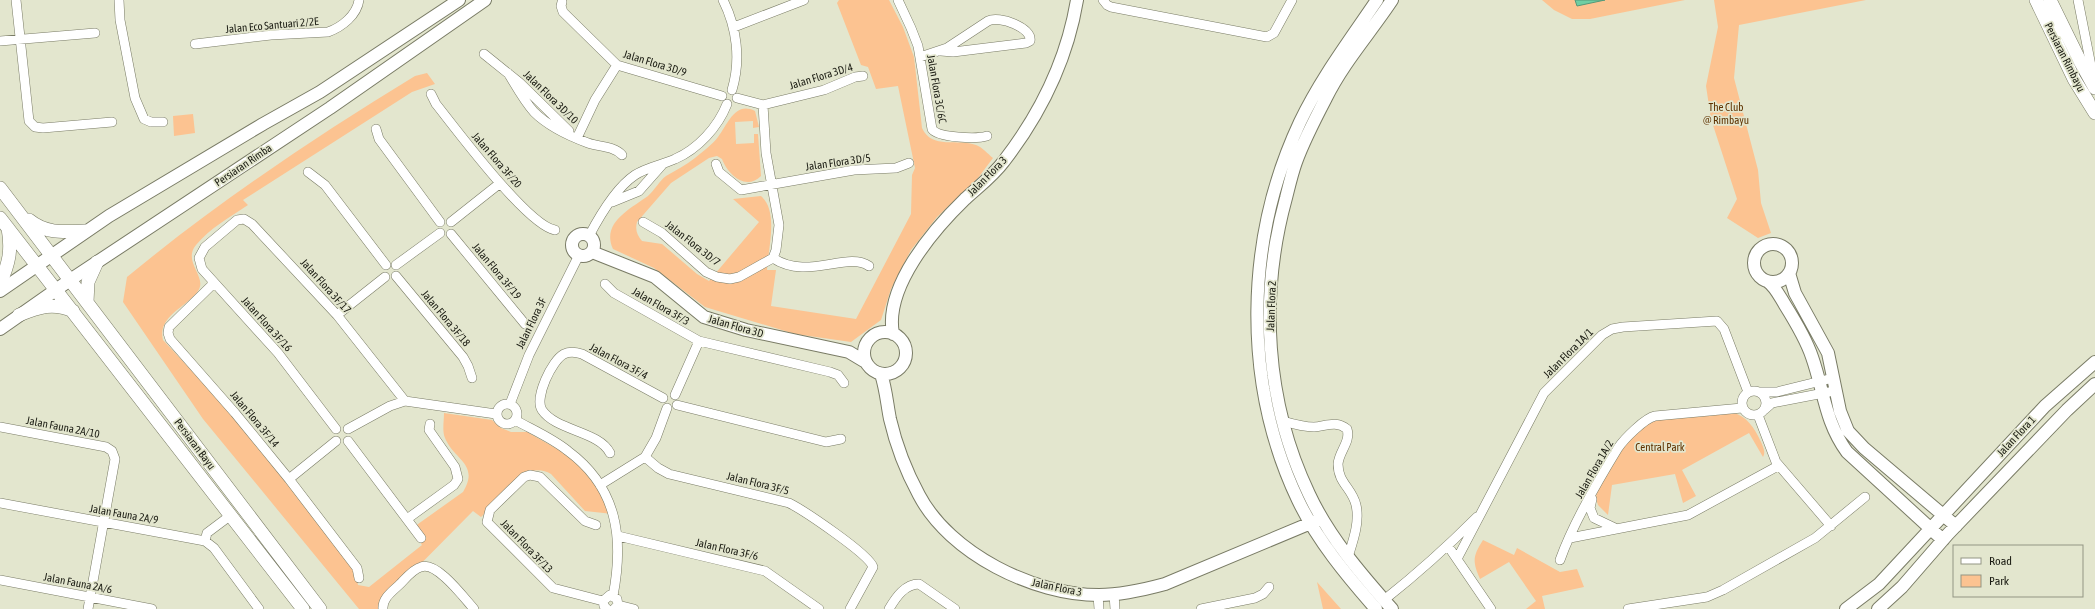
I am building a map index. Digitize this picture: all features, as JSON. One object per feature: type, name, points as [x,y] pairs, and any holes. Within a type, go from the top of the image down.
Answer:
[{"type":"main road","name":"Persiaran Rimbayu","points":[[2036,0],[2074,78],[2095,113]]},
{"type":"main road","name":"Persiaran Rimbayu","points":[[2050,0],[2095,88]]},
{"type":"main road","points":[[0,188],[22,214],[38,228],[57,233],[86,231]]},
{"type":"main road","name":"Persiaran Bayu","points":[[22,214],[70,280],[320,609]]},
{"type":"main road","points":[[0,284],[9,262],[11,244],[4,223]]},
{"type":"main road","name":"Persiaran Bayu","points":[[4,223],[303,609]]},
{"type":"main road","points":[[87,302],[88,282],[97,262]]},
{"type":"main road","points":[[19,315],[41,306],[52,305],[73,311]]},
{"type":"street","points":[[16,0],[27,114],[29,121],[35,127],[43,128],[112,122]]},
{"type":"street","points":[[119,0],[120,20],[134,98],[144,119],[151,122],[163,122]]},
{"type":"street","name":"Jalan Eco Santuari 2/2E","points":[[195,44],[271,35],[328,32],[335,29],[355,13],[358,0]]},
{"type":"street","points":[[0,291],[53,256],[86,231],[250,132],[320,92],[460,0]]},
{"type":"street","name":"Persiaran Rimba","points":[[0,329],[70,280],[330,108],[485,0]]},
{"type":"street","points":[[723,0],[734,26],[737,61],[732,90]]},
{"type":"street","points":[[734,26],[804,0]]},
{"type":"street","name":"Jalan Flora 3C/6C","points":[[898,0],[911,28],[920,57],[929,124],[934,132],[941,135],[987,136]]},
{"type":"street","name":"Jalan Flora 3","points":[[887,392],[895,372],[900,368],[906,356],[903,343],[893,334],[891,322],[893,308],[898,293],[913,260],[948,216],[1003,163],[1032,120],[1054,80],[1064,56],[1078,0]]},
{"type":"street","points":[[1103,0],[1106,5],[1111,7],[1262,36],[1271,36],[1274,33],[1292,0]]},
{"type":"street","name":"Jalan Flora 2","points":[[1377,0],[1316,89],[1284,159],[1263,241],[1257,335],[1262,384],[1282,462],[1299,501],[1348,557],[1380,604]]},
{"type":"street","name":"Jalan Flora 2","points":[[1392,0],[1327,95],[1295,164],[1275,243],[1269,334],[1274,382],[1283,421],[1293,458],[1310,496],[1317,521],[1338,564],[1380,604],[1392,609]]},
{"type":"street","points":[[2078,0],[2095,84]]},
{"type":"street","name":"Jalan Flora 3D/9","points":[[562,2],[561,6],[563,12],[617,65],[722,96]]},
{"type":"street","points":[[920,57],[940,51],[967,36],[988,20],[995,18],[1009,22],[1030,34],[1030,39],[1026,43],[953,52],[940,51]]},
{"type":"street","points":[[0,41],[95,33]]},
{"type":"street","name":"Jalan Flora 3D/10","points":[[484,54],[508,73],[577,138],[617,151],[622,155]]},
{"type":"street","points":[[577,138],[595,100],[617,65]]},
{"type":"street","name":"Jalan Flora 3D/4","points":[[763,106],[824,90],[855,77],[863,76]]},
{"type":"street","points":[[727,90],[732,90],[737,94],[734,104],[727,104],[724,102],[722,96],[727,90]]},
{"type":"street","name":"Jalan Flora 3F/20","points":[[431,94],[436,104],[499,184],[544,226],[555,230]]},
{"type":"street","points":[[737,98],[763,106],[766,154],[779,225],[776,250],[773,258],[782,263],[807,268],[853,261],[862,262],[869,266]]},
{"type":"street","points":[[590,236],[600,218],[624,185],[636,175],[667,162],[698,145],[716,124],[727,104]]},
{"type":"street","points":[[376,128],[379,139],[440,222]]},
{"type":"street","points":[[612,202],[639,191],[658,169],[667,162]]},
{"type":"street","name":"Jalan Flora 3D/5","points":[[716,164],[719,172],[738,189],[771,186],[854,170],[896,168],[908,163]]},
{"type":"street","points":[[308,172],[325,185],[386,264]]},
{"type":"street","points":[[451,222],[499,184]]},
{"type":"street","name":"Jalan Flora 3F/17","points":[[217,236],[237,220],[244,219],[249,222],[337,315],[404,401]]},
{"type":"street","points":[[446,220],[451,222],[454,228],[451,234],[446,236],[440,233],[438,228],[440,222],[446,220]]},
{"type":"street","name":"Jalan Flora 3D/7","points":[[643,222],[662,233],[706,272],[716,276],[730,279],[739,277],[773,258]]},
{"type":"street","points":[[396,265],[440,233]]},
{"type":"street","name":"Jalan Flora 3F/19","points":[[451,234],[525,324]]},
{"type":"street","points":[[583,234],[590,236],[594,242],[592,252],[586,256],[579,255],[572,247],[574,240],[583,234]]},
{"type":"street","name":"Jalan Flora 3F/16","points":[[217,236],[204,249],[199,258],[202,269],[213,284],[278,354],[336,429]]},
{"type":"street","points":[[1944,540],[1847,452],[1831,427],[1812,356],[1774,287],[1756,271],[1754,261],[1757,252],[1769,244],[1778,244],[1789,252],[1792,260],[1789,273],[1795,293],[1828,353],[1845,425],[1854,439],[1956,526]]},
{"type":"street","name":"Jalan Flora 3D","points":[[592,252],[655,277],[697,312],[715,321],[790,340],[849,352],[864,361]]},
{"type":"street","name":"Jalan Flora 3F","points":[[510,404],[529,355],[579,255]]},
{"type":"street","points":[[390,263],[396,265],[399,271],[396,276],[391,279],[385,277],[382,271],[386,264],[390,263]]},
{"type":"street","points":[[1767,281],[1779,281],[1789,273]]},
{"type":"street","name":"Jalan Flora 3F/18","points":[[396,276],[463,357],[472,378]]},
{"type":"street","points":[[337,315],[385,277]]},
{"type":"street","name":"Jalan Flora 3F/14","points":[[213,284],[169,327],[168,336],[174,346],[235,413],[289,479],[357,568],[359,578]]},
{"type":"street","name":"Jalan Flora 3F/3","points":[[605,284],[614,293],[699,341],[830,372],[838,375],[844,383]]},
{"type":"street","name":"Jalan Flora 1A/1","points":[[1458,559],[1544,393],[1602,335],[1612,329],[1717,321],[1724,329],[1748,392]]},
{"type":"street","points":[[891,322],[880,332],[867,340],[864,346],[864,361],[868,368],[881,374],[895,372]]},
{"type":"street","points":[[880,332],[893,334]]},
{"type":"street","points":[[675,395],[699,341]]},
{"type":"street","points":[[849,352],[864,346]]},
{"type":"street","name":"Jalan Flora 3F/4","points":[[610,454],[601,443],[553,420],[541,409],[539,404],[540,390],[559,357],[568,352],[582,354],[663,398]]},
{"type":"street","name":"Jalan Flora 1","points":[[1846,609],[1879,584],[2045,406],[2095,362]]},
{"type":"street","name":"Jalan Flora 3","points":[[881,374],[887,392],[890,418],[907,471],[920,497],[953,536],[973,553],[997,568],[1038,585],[1098,595],[1114,594],[1165,584],[1287,532],[1317,521]]},
{"type":"street","points":[[1833,378],[1777,392],[1748,392],[1741,401],[1742,408],[1749,415],[1761,412],[1772,403],[1836,390]]},
{"type":"street","name":"Jalan Flora 1","points":[[1878,609],[1902,587],[1956,526],[2066,410],[2095,384]]},
{"type":"street","points":[[1759,392],[1766,400],[1761,412],[1773,456],[1778,466],[1831,526]]},
{"type":"street","points":[[667,408],[664,405],[663,398],[667,394],[675,395]]},
{"type":"street","points":[[675,395],[678,399],[678,405]]},
{"type":"street","points":[[336,441],[334,435],[336,429],[342,427],[348,429],[390,406],[404,401],[496,414]]},
{"type":"street","points":[[510,404],[516,411],[515,420],[511,424],[505,425],[497,420],[496,414],[502,405],[510,404]]},
{"type":"street","points":[[667,408],[674,408],[678,405],[826,442],[841,439]]},
{"type":"street","points":[[600,485],[645,457],[656,438],[667,408]]},
{"type":"street","name":"Jalan Flora 1A/2","points":[[1560,560],[1593,492],[1619,446],[1648,417],[1742,408]]},
{"type":"street","points":[[515,420],[569,451],[584,464],[600,485],[612,511],[618,536],[618,562],[613,596]]},
{"type":"street","points":[[1283,421],[1299,426],[1314,427],[1335,424],[1342,425],[1347,429],[1347,440],[1338,461],[1339,472],[1341,480],[1352,496],[1356,505],[1357,517],[1348,557]]},
{"type":"street","points":[[407,519],[454,485],[458,479],[455,467],[429,430],[430,424]]},
{"type":"street","name":"Jalan Fauna 2A/10","points":[[0,427],[106,447],[112,451],[115,459],[104,522]]},
{"type":"street","points":[[348,429],[350,435],[348,441]]},
{"type":"street","points":[[289,479],[336,441]]},
{"type":"street","points":[[336,441],[342,443],[348,441]]},
{"type":"street","points":[[348,441],[420,538]]},
{"type":"street","name":"Jalan Flora 3F/5","points":[[645,457],[658,468],[669,474],[789,503],[804,511],[835,533],[869,560],[873,567],[850,609]]},
{"type":"street","points":[[1570,538],[1615,528],[1688,516],[1778,466]]},
{"type":"street","name":"Jalan Flora 3F/13","points":[[596,525],[585,521],[540,477],[530,475],[524,477],[490,510],[487,522],[553,588],[605,605]]},
{"type":"street","points":[[1593,492],[1590,508],[1594,518],[1607,526],[1615,528]]},
{"type":"street","points":[[1628,609],[1706,597],[1723,590],[1793,552],[1831,526],[1865,497]]},
{"type":"street","name":"Jalan Fauna 2A/9","points":[[0,503],[205,541]]},
{"type":"street","points":[[1380,604],[1410,580],[1448,546],[1483,510]]},
{"type":"street","points":[[230,515],[207,533],[205,541],[214,548],[259,609]]},
{"type":"street","points":[[88,609],[104,522]]},
{"type":"street","name":"Jalan Flora 3F/6","points":[[618,536],[765,571],[819,609]]},
{"type":"street","points":[[1448,546],[1491,609]]},
{"type":"street","points":[[383,609],[385,600],[417,568],[430,566],[439,571],[474,609]]},
{"type":"street","name":"Jalan Fauna 2A/6","points":[[0,580],[152,609]]},
{"type":"street","points":[[889,609],[904,589],[910,585],[920,584],[955,609]]},
{"type":"street","points":[[1202,609],[1255,598],[1263,594],[1269,587]]},
{"type":"street","points":[[1114,594],[1115,609]]},
{"type":"street","points":[[1098,595],[1099,609]]},
{"type":"street","points":[[605,605],[607,596],[613,596],[617,599],[616,607],[634,609]]},
{"type":"green space","points":[[839,0],[889,0],[903,27],[914,57],[922,128],[926,135],[939,141],[961,142],[976,145],[993,158],[978,178],[937,217],[911,250],[891,289],[881,320],[851,342],[795,334],[705,307],[654,268],[613,249],[610,240],[614,224],[619,218],[648,196],[661,180],[692,161],[710,145],[718,137],[737,111],[748,109],[755,111],[759,127],[753,128],[753,121],[735,122],[736,144],[754,143],[754,134],[758,134],[761,176],[749,182],[738,179],[729,171],[722,159],[717,156],[709,158],[671,183],[637,222],[636,230],[642,241],[662,244],[697,274],[709,281],[759,222],[733,199],[761,196],[770,211],[771,220],[767,270],[776,270],[771,306],[856,319],[911,214],[912,175],[915,168],[898,86],[876,89],[868,67],[861,65],[837,3]]},
{"type":"green space","points":[[1542,0],[1685,0],[1590,19],[1572,19],[1554,10]]},
{"type":"green space","name":"The Club @ Rimbayu","points":[[1714,0],[1866,0],[1739,25],[1734,78],[1758,170],[1761,203],[1771,233],[1758,238],[1727,218],[1737,199],[1711,119],[1706,86],[1718,27]]},
{"type":"green space","points":[[427,73],[435,84],[412,92],[243,200],[248,205],[220,223],[196,245],[192,251],[192,257],[200,280],[200,286],[193,297],[174,312],[164,324],[162,332],[163,340],[207,387],[265,455],[355,570],[358,585],[369,587],[422,545],[411,529],[463,492],[469,475],[464,463],[454,452],[445,438],[443,429],[444,413],[492,420],[501,428],[511,432],[527,432],[568,455],[589,473],[613,514],[585,511],[551,474],[544,471],[530,472],[523,475],[481,517],[473,511],[386,599],[384,609],[359,609],[203,419],[123,302],[127,277],[161,249],[268,171],[304,147],[415,76]]},
{"type":"green space","points":[[193,114],[195,133],[174,136],[173,116]]},
{"type":"green space","name":"Central Park","points":[[1731,412],[1746,419],[1753,427],[1763,448],[1763,457],[1749,433],[1682,470],[1696,496],[1683,503],[1675,474],[1612,485],[1608,515],[1598,505],[1596,499],[1597,488],[1619,447],[1644,420]]},
{"type":"green space","points":[[1483,540],[1514,555],[1517,548],[1560,572],[1577,569],[1584,587],[1542,596],[1545,609],[1526,609],[1536,601],[1509,562],[1480,579],[1476,568],[1475,559],[1477,550]]},
{"type":"green space","points":[[1317,582],[1341,609],[1323,609]]},
{"type":"shaded area","points":[[1575,0],[1605,0],[1577,6]]}]
